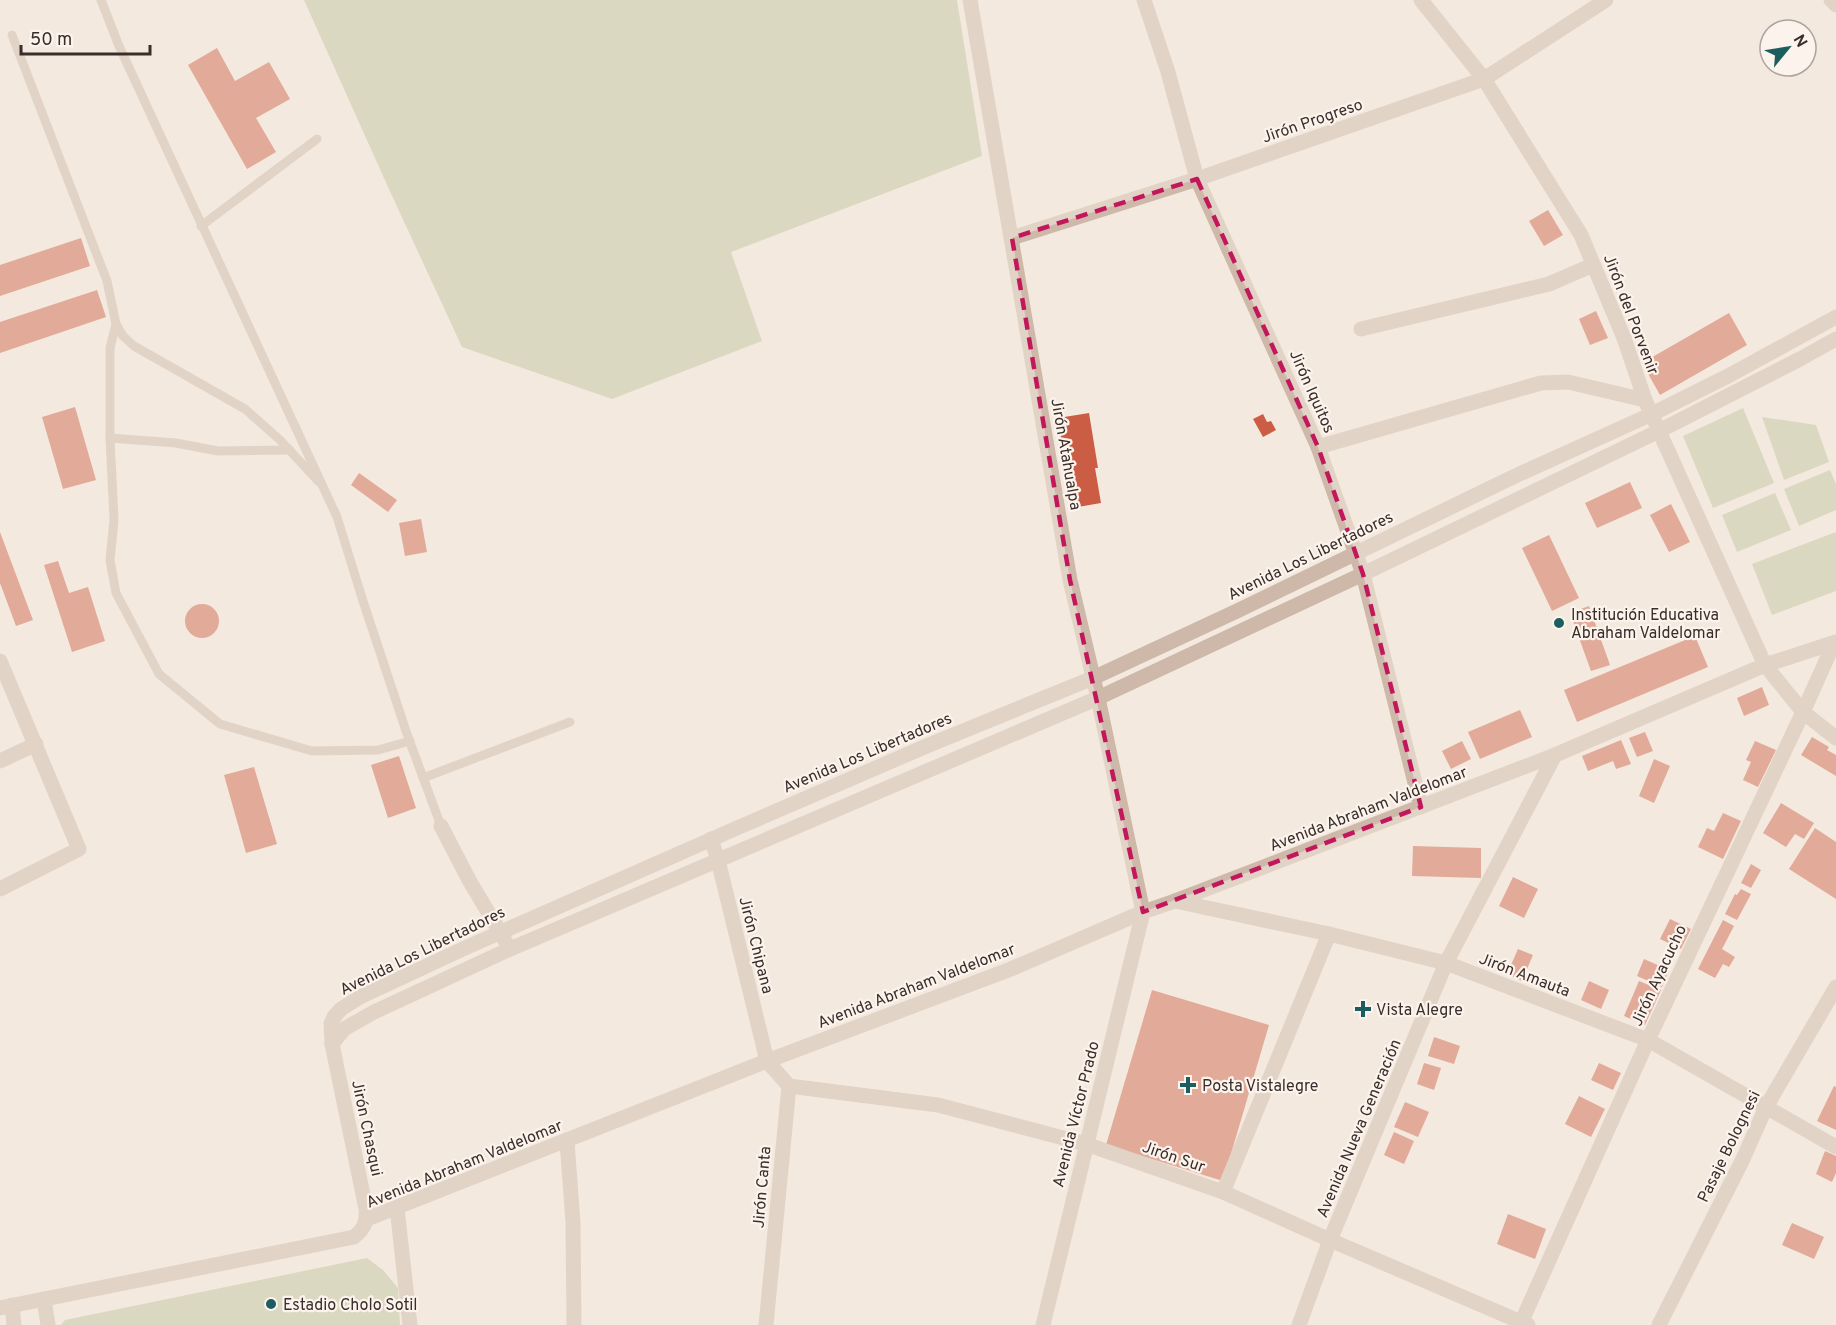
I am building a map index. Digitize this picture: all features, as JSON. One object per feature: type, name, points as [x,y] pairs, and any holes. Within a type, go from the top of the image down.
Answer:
[{"type":"street","name":"Jirón Atahualpa","points":[[970,0],[1070,580],[1098,698],[1143,912]]},
{"type":"street","name":"Jirón Iquitos","points":[[1144,0],[1168,72],[1197,179],[1318,447],[1356,553],[1421,807]]},
{"type":"street","name":"Jirón del Porvenir","points":[[1421,0],[1484,79],[1581,235],[1624,338],[1659,431],[1765,665],[1803,712],[1836,738]]},
{"type":"street","name":"Jirón Progreso","points":[[1012,238],[1197,179],[1484,79],[1606,0]]},
{"type":"street","points":[[1831,0],[1836,5]]},
{"type":"street","points":[[1361,329],[1549,284],[1593,265]]},
{"type":"street","name":"Avenida Los Libertadores","points":[[332,1044],[331,1024],[334,1017],[341,1009],[360,997],[500,932],[805,798],[1093,678],[1514,477],[1649,407],[1728,376],[1836,317]]},
{"type":"street","points":[[332,1044],[344,1029],[365,1016],[510,949],[1098,698],[1363,574],[1659,431],[1836,339]]},
{"type":"street","points":[[1318,447],[1541,383],[1568,382],[1649,407]]},
{"type":"street","name":"Avenida Abraham Valdelomar","points":[[6,1307],[354,1237],[363,1230],[367,1219],[767,1061],[1011,969],[1143,912],[1555,755],[1765,665],[1835,643]]},
{"type":"street","name":"Jirón Ayacucho","points":[[1523,1324],[1648,1040],[1835,643]]},
{"type":"street","points":[[0,661],[79,849],[0,889]]},
{"type":"street","points":[[0,761],[36,744]]},
{"type":"street","name":"Avenida Nueva Generación","points":[[1299,1325],[1330,1240],[1446,963],[1555,755]]},
{"type":"street","points":[[858,776],[866,797]]},
{"type":"street","points":[[805,798],[814,819]]},
{"type":"street","points":[[441,826],[469,880],[510,949]]},
{"type":"street","name":"Jirón Chipana","points":[[711,839],[767,1061]]},
{"type":"street","name":"Jirón Amauta","points":[[1175,901],[1329,934],[1446,963],[1648,1040],[1836,1147]]},
{"type":"street","name":"Avenida Víctor Prado","points":[[1043,1325],[1143,912]]},
{"type":"street","points":[[1223,1192],[1329,934]]},
{"type":"street","name":"Pasaje Bolognesi","points":[[1659,1325],[1743,1159],[1766,1107],[1836,987]]},
{"type":"street","name":"Jirón Chasqui","points":[[332,1044],[367,1219]]},
{"type":"street","points":[[767,1061],[789,1086]]},
{"type":"street","name":"Jirón Sur","points":[[789,1086],[938,1106],[1086,1144],[1223,1192],[1523,1324]]},
{"type":"street","name":"Jirón Canta","points":[[766,1325],[789,1086]]},
{"type":"street","points":[[567,1141],[573,1223],[574,1325]]},
{"type":"street","points":[[397,1208],[410,1325]]},
{"type":"street","points":[[44,1299],[48,1325]]},
{"type":"street","points":[[6,1307],[14,1325]]},
{"type":"lane","points":[[101,0],[119,46],[201,226],[338,517],[363,601],[441,826]]},
{"type":"lane","points":[[12,35],[107,281],[116,324],[123,336],[134,346],[245,409],[290,450],[324,488]]},
{"type":"lane","points":[[201,226],[317,139]]},
{"type":"lane","points":[[116,324],[110,348],[110,438],[114,520],[110,560],[117,593],[159,674],[219,724],[312,751],[378,750],[410,741]]},
{"type":"lane","points":[[110,438],[176,443],[218,451],[290,450]]},
{"type":"lane","points":[[423,778],[570,723]]},
{"type":"highlighted area","points":[[1197,179],[1318,447],[1363,574],[1421,807],[1143,912],[1070,580],[1012,238]]},
{"type":"green space","points":[[304,0],[957,0],[982,156],[731,252],[762,341],[612,399],[462,347]]},
{"type":"green space","points":[[1743,408],[1774,483],[1713,508],[1683,436]]},
{"type":"green space","points":[[1762,417],[1816,425],[1829,462],[1784,480]]},
{"type":"green space","points":[[1830,470],[1836,484],[1836,510],[1799,526],[1784,489]]},
{"type":"green space","points":[[1775,493],[1791,530],[1737,552],[1722,515]]},
{"type":"green space","points":[[1836,532],[1836,591],[1772,615],[1752,564]]},
{"type":"green space","name":"Estadio Cholo Sotil","points":[[367,1258],[383,1270],[398,1288],[400,1325],[61,1325],[65,1320]]},
{"type":"building","points":[[217,48],[235,81],[269,62],[290,99],[256,118],[276,152],[247,169],[188,65]]},
{"type":"building","points":[[1548,210],[1563,235],[1544,246],[1529,221]]},
{"type":"building","points":[[81,238],[90,266],[0,296],[0,265]]},
{"type":"building","points":[[97,290],[106,317],[0,353],[0,322]]},
{"type":"building","points":[[1596,311],[1608,338],[1590,345],[1579,319]]},
{"type":"building","points":[[1729,313],[1747,345],[1660,395],[1642,363]]},
{"type":"building","points":[[75,407],[96,480],[63,489],[42,417]]},
{"type":"building","points":[[1089,413],[1101,503],[1072,508],[1058,418]]},
{"type":"building","points":[[1263,414],[1267,422],[1271,421],[1276,430],[1263,437],[1253,419]]},
{"type":"building","points":[[359,473],[397,500],[388,512],[351,485]]},
{"type":"building","points":[[1630,482],[1642,508],[1597,528],[1585,503]]},
{"type":"building","points":[[1671,504],[1690,542],[1669,552],[1650,515]]},
{"type":"building","points":[[421,519],[427,552],[405,556],[399,523]]},
{"type":"building","points":[[0,532],[33,620],[16,626],[0,583]]},
{"type":"building","points":[[1549,535],[1579,598],[1552,611],[1522,548]]},
{"type":"building","points":[[58,561],[69,593],[88,587],[105,641],[72,652],[44,565]]},
{"type":"building","points":[[202,604],[214,609],[219,621],[214,633],[202,638],[190,633],[185,621],[190,609]]},
{"type":"building","points":[[1589,606],[1610,665],[1591,671],[1570,613]]},
{"type":"building","points":[[1695,636],[1708,667],[1577,722],[1564,690]]},
{"type":"building","points":[[1762,687],[1769,705],[1744,716],[1737,698]]},
{"type":"building","points":[[1520,710],[1532,737],[1480,759],[1468,732]]},
{"type":"building","points":[[1645,732],[1653,751],[1637,757],[1629,738]]},
{"type":"building","points":[[1812,737],[1829,747],[1827,750],[1836,755],[1836,776],[1801,755]]},
{"type":"building","points":[[1621,740],[1631,764],[1616,769],[1613,761],[1588,771],[1582,756]]},
{"type":"building","points":[[1462,741],[1471,759],[1451,769],[1442,751]]},
{"type":"building","points":[[1755,741],[1776,750],[1758,787],[1743,780],[1751,762],[1746,760]]},
{"type":"building","points":[[399,756],[416,808],[388,818],[371,765]]},
{"type":"building","points":[[1654,759],[1670,766],[1654,803],[1639,796]]},
{"type":"building","points":[[254,767],[277,844],[246,853],[224,775]]},
{"type":"building","points":[[1781,803],[1814,823],[1804,839],[1795,834],[1786,847],[1763,833]]},
{"type":"building","points":[[1723,813],[1741,821],[1723,859],[1698,847],[1707,828],[1714,831]]},
{"type":"building","points":[[1815,828],[1836,842],[1836,899],[1789,869]]},
{"type":"building","points":[[1413,846],[1481,848],[1481,878],[1412,876]]},
{"type":"building","points":[[1751,864],[1761,870],[1751,888],[1741,883]]},
{"type":"building","points":[[1513,877],[1538,889],[1524,918],[1499,906]]},
{"type":"building","points":[[1741,889],[1751,894],[1737,920],[1725,914],[1735,894],[1737,895]]},
{"type":"building","points":[[1670,919],[1691,929],[1681,949],[1660,939]]},
{"type":"building","points":[[1723,920],[1734,926],[1722,949],[1735,957],[1729,967],[1723,964],[1715,978],[1698,969]]},
{"type":"building","points":[[1518,949],[1533,955],[1522,981],[1507,974]]},
{"type":"building","points":[[1644,959],[1669,970],[1662,987],[1637,976]]},
{"type":"building","points":[[1589,981],[1609,990],[1601,1009],[1581,1000]]},
{"type":"building","points":[[1639,981],[1661,990],[1645,1025],[1624,1016]]},
{"type":"building","name":"Posta Vistalegre","points":[[1152,990],[1269,1025],[1223,1181],[1106,1145]]},
{"type":"building","points":[[1434,1037],[1460,1046],[1454,1064],[1428,1056]]},
{"type":"building","points":[[1424,1063],[1441,1068],[1434,1090],[1417,1084]]},
{"type":"building","points":[[1599,1063],[1621,1073],[1613,1090],[1591,1080]]},
{"type":"building","points":[[1834,1086],[1836,1087],[1836,1130],[1817,1121]]},
{"type":"building","points":[[1579,1096],[1605,1109],[1591,1137],[1565,1124]]},
{"type":"building","points":[[1405,1102],[1429,1112],[1418,1137],[1394,1127]]},
{"type":"building","points":[[1394,1132],[1414,1141],[1404,1164],[1384,1155]]},
{"type":"building","points":[[1825,1151],[1836,1156],[1836,1173],[1832,1182],[1816,1174]]},
{"type":"building","points":[[1508,1214],[1546,1229],[1535,1259],[1497,1244]]},
{"type":"building","points":[[1792,1223],[1824,1237],[1814,1259],[1782,1245]]},
{"type":"place","name":"Institución Educativa Abraham Valdelomar","points":[[1559,623]]},
{"type":"place","name":"Vista Alegre","points":[[1363,1009]]},
{"type":"place","name":"Posta Vistalegre","points":[[1188,1085]]},
{"type":"place","name":"Estadio Cholo Sotil","points":[[271,1304]]}]
